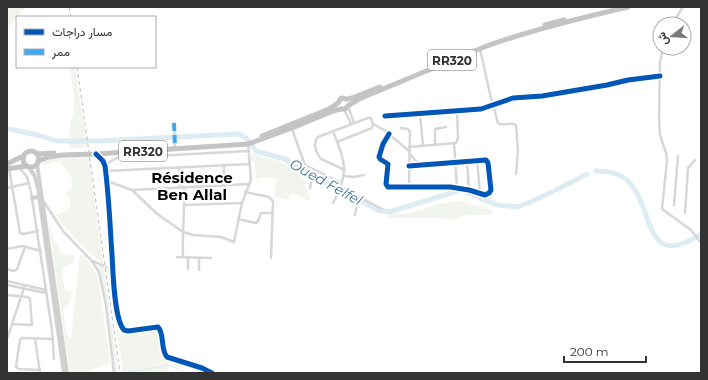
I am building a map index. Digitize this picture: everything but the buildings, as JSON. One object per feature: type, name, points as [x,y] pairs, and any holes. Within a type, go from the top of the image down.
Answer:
[{"type":"highway","name":"RR320","points":[[8,167],[28,151],[36,154],[249,143],[328,109],[338,103],[341,98],[347,99],[501,38],[554,22],[616,7]]},
{"type":"highway","name":"RR320","points":[[8,167],[33,167],[37,163],[53,156],[249,143],[346,107],[359,99],[502,40],[628,7]]},
{"type":"highway","points":[[338,103],[339,106],[346,107],[347,99]]},
{"type":"highway","points":[[36,154],[38,157],[37,163]]},
{"type":"highway","points":[[23,156],[23,161],[28,166]]},
{"type":"main road","points":[[96,154],[103,161],[106,169],[111,268],[118,318],[122,329],[128,331],[158,327],[161,330],[164,353],[167,357],[202,368],[212,373]]},
{"type":"main road","points":[[37,163],[65,373]]},
{"type":"main road","points":[[28,166],[36,180],[65,373]]},
{"type":"main road","points":[[32,198],[39,197]]},
{"type":"street","points":[[677,16],[682,7]]},
{"type":"street","points":[[480,49],[499,124],[516,125],[518,150],[516,174]]},
{"type":"street","points":[[661,56],[659,128],[667,161],[662,209],[690,230],[701,243]]},
{"type":"street","points":[[384,116],[481,109],[513,98],[542,96],[607,85],[625,80],[660,76]]},
{"type":"street","points":[[346,107],[353,124]]},
{"type":"street","points":[[346,107],[353,124]]},
{"type":"street","points":[[457,111],[458,138],[454,144],[457,187]]},
{"type":"street","points":[[420,114],[423,146]]},
{"type":"street","points":[[345,170],[322,161],[318,156],[315,141],[318,137],[369,117],[371,118],[373,124],[389,134],[422,165]]},
{"type":"street","points":[[174,123],[174,147]]},
{"type":"street","points":[[337,142],[372,128],[373,124]]},
{"type":"street","points":[[435,145],[435,129],[446,127]]},
{"type":"street","points":[[292,128],[311,181],[310,188]]},
{"type":"street","points":[[401,128],[406,128],[409,130],[409,187]]},
{"type":"street","points":[[333,131],[344,160],[345,170],[340,190],[333,203]]},
{"type":"street","points":[[389,134],[383,144],[379,157],[380,160],[388,164],[386,184],[390,188],[457,187],[487,194],[491,190],[488,162],[486,160],[409,166]]},
{"type":"street","points":[[132,190],[160,216],[183,232],[193,235],[221,237],[234,242],[245,192],[251,180],[248,150],[249,143]]},
{"type":"street","points":[[409,147],[454,144]]},
{"type":"street","points":[[248,150],[117,158],[111,160],[106,169],[179,168],[250,164]]},
{"type":"street","points":[[674,205],[678,156]]},
{"type":"street","points":[[478,160],[480,193]]},
{"type":"street","points":[[685,213],[688,168],[696,160]]},
{"type":"street","points":[[467,161],[469,190]]},
{"type":"street","points":[[224,165],[224,185]]},
{"type":"street","points":[[19,166],[29,183],[38,231],[53,339],[54,359]]},
{"type":"street","points":[[305,166],[342,183]]},
{"type":"street","points":[[8,167],[13,187],[20,233],[23,234],[38,231]]},
{"type":"street","points":[[179,168],[185,205],[182,239],[183,257]]},
{"type":"street","points":[[344,176],[353,177],[364,175]]},
{"type":"street","points":[[106,181],[132,190],[250,184]]},
{"type":"street","points":[[7,188],[29,183]]},
{"type":"street","points":[[340,190],[382,210]]},
{"type":"street","points":[[340,190],[357,204],[355,215]]},
{"type":"street","points":[[245,192],[269,197],[273,200],[272,258]]},
{"type":"street","points":[[43,201],[63,231],[91,260],[99,272],[114,373]]},
{"type":"street","points":[[185,205],[242,203]]},
{"type":"street","points":[[238,219],[256,223],[258,222],[261,213],[273,213]]},
{"type":"street","points":[[7,250],[22,246],[40,251]]},
{"type":"street","points":[[7,269],[16,270],[25,247]]},
{"type":"street","points":[[177,257],[211,258]]},
{"type":"street","points":[[188,257],[188,269]]},
{"type":"street","points":[[199,258],[199,270]]},
{"type":"street","points":[[91,260],[102,265]]},
{"type":"street","points":[[7,281],[24,287]]},
{"type":"street","points":[[7,285],[46,291]]},
{"type":"street","points":[[7,338],[24,287]]},
{"type":"street","points":[[7,295],[28,297],[30,299],[32,325],[12,324]]},
{"type":"street","points":[[35,339],[40,371],[19,369],[16,367],[20,339],[35,339],[53,339]]},
{"type":"shaded area","points":[[7,7],[25,8],[16,16],[7,28]]},
{"type":"shaded area","points":[[70,68],[75,68],[87,147],[69,148],[70,123],[74,115],[74,100]]},
{"type":"shaded area","points":[[251,152],[262,157],[279,161],[297,173],[301,171],[309,197],[308,200],[291,193],[289,200],[274,197],[277,178],[264,177],[256,179],[255,164],[251,159]]},
{"type":"shaded area","points":[[89,157],[103,263],[78,241],[56,215],[66,211],[70,206],[70,199],[65,193],[73,186],[72,179],[60,162],[53,161],[45,166],[42,163],[58,158]]},
{"type":"shaded area","points":[[460,201],[492,210],[493,215],[466,215],[454,220],[439,218],[388,218],[390,214],[410,213],[439,204]]},
{"type":"shaded area","points":[[48,219],[53,238],[62,254],[65,256],[74,254],[75,257],[74,262],[63,268],[62,274],[65,290],[70,291],[71,294],[69,304],[63,310],[69,339],[71,338],[80,253],[86,257],[97,276],[110,363],[90,370],[86,373],[70,373]]},
{"type":"shaded area","points":[[98,266],[104,267],[118,373],[115,373],[108,309]]},
{"type":"shaded area","points":[[108,269],[111,271],[120,335],[155,328],[158,330],[164,359],[167,360],[169,373],[123,373]]},
{"type":"waterway","name":"Oued Felfel","points":[[7,130],[10,129],[56,141],[94,141]]},
{"type":"waterway","name":"Oued Felfel","points":[[98,141],[238,134],[246,138],[256,151],[285,159],[299,169],[378,210],[389,212],[461,190],[497,205],[517,207],[552,192]]},
{"type":"waterway","name":"Oued Felfel","points":[[596,171],[613,173],[625,178],[628,181],[637,193],[653,232],[660,241],[669,246],[682,244],[701,234]]},
{"type":"waterway","name":"Oued Felfel","points":[[556,190],[587,174]]},
{"type":"waterway","points":[[127,373],[168,365],[187,373]]},
{"type":"tunnel","points":[[102,265],[109,268]]},
{"type":"railway","points":[[69,7],[71,16]]},
{"type":"railway","points":[[77,68],[120,373]]},
{"type":"marked path","points":[[174,123],[175,147]]},
{"type":"cycle path","points":[[385,116],[481,109],[513,98],[542,96],[628,80],[660,76]]},
{"type":"cycle path","points":[[389,134],[383,144],[379,157],[388,164],[386,184],[388,187],[450,187],[469,190],[485,195],[491,190],[488,163],[486,160],[409,166]]},
{"type":"cycle path","points":[[96,154],[103,161],[105,166],[116,306],[121,325],[124,330],[128,331],[158,327],[167,357],[202,368],[212,373]]},
{"type":"district","name":"Résidence Ben Allal","points":[[192,186]]}]
